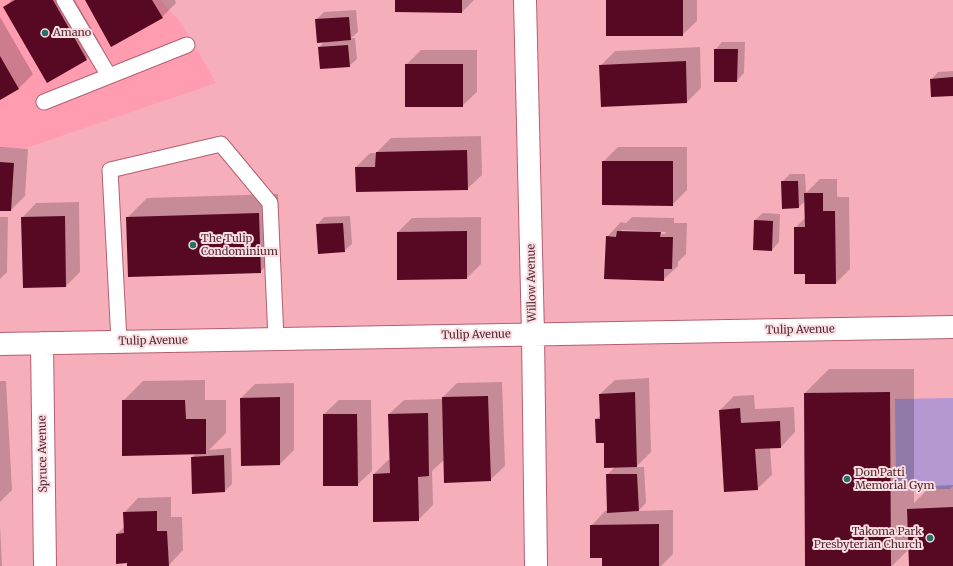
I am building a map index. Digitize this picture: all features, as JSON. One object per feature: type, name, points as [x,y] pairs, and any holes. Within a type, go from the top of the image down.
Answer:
[{"type":"street","name":"Willow Avenue","points":[[525,0],[533,334],[536,566]]},
{"type":"street","name":"Tulip Avenue","points":[[0,344],[953,328]]},
{"type":"street","name":"Spruce Avenue","points":[[42,343],[45,566]]},
{"type":"lane","points":[[64,0],[109,76]]},
{"type":"lane","points":[[44,102],[187,45]]},
{"type":"lane","points":[[119,341],[110,170],[221,144],[270,203],[276,339]]},
{"type":"shaded area","points":[[0,0],[160,0],[182,24],[216,83],[26,148],[0,148]]},
{"type":"shaded area","points":[[953,398],[953,486],[950,489],[896,490],[895,399]]},
{"type":"building","name":"Amano","points":[[15,0],[53,0],[87,60],[47,83],[3,7]]},
{"type":"building","points":[[85,0],[152,0],[163,18],[111,47]]},
{"type":"building","points":[[395,0],[462,0],[462,13],[395,12]]},
{"type":"building","points":[[606,0],[683,0],[683,36],[606,36]]},
{"type":"building","points":[[349,17],[351,40],[317,43],[315,19]]},
{"type":"building","points":[[348,45],[350,67],[320,69],[318,47]]},
{"type":"building","points":[[714,49],[738,49],[737,82],[714,82]]},
{"type":"building","points":[[0,56],[19,89],[0,100]]},
{"type":"building","points":[[686,61],[687,103],[601,107],[599,65]]},
{"type":"building","points":[[405,64],[463,64],[463,107],[405,107]]},
{"type":"building","points":[[953,77],[953,96],[931,97],[930,79]]},
{"type":"building","points":[[467,150],[468,190],[356,192],[355,167],[375,167],[376,152]]},
{"type":"building","points":[[602,161],[673,161],[673,206],[602,205]]},
{"type":"building","points":[[0,162],[14,163],[11,211],[0,211]]},
{"type":"building","points":[[781,181],[798,181],[799,208],[782,209]]},
{"type":"building","points":[[804,193],[823,193],[823,211],[835,211],[836,284],[805,284],[805,274],[794,274],[794,227],[805,227]]},
{"type":"building","name":"The Tulip Condominium","points":[[259,213],[261,273],[128,277],[126,217]]},
{"type":"building","points":[[65,216],[66,287],[23,288],[21,217]]},
{"type":"building","points":[[754,220],[773,221],[772,251],[753,250]]},
{"type":"building","points":[[343,223],[345,252],[318,254],[316,224]]},
{"type":"building","points":[[467,231],[467,279],[397,280],[397,232]]},
{"type":"building","points":[[617,231],[661,232],[660,237],[673,237],[672,269],[664,269],[664,281],[604,279],[606,236],[616,237]]},
{"type":"building","points":[[635,392],[637,467],[604,468],[604,443],[596,443],[595,419],[600,419],[599,394]]},
{"type":"building","name":"Don Patti Memorial Gym","points":[[890,392],[891,566],[805,566],[804,393]]},
{"type":"building","points":[[488,396],[491,481],[444,483],[442,397]]},
{"type":"building","points":[[280,397],[280,465],[241,466],[240,398]]},
{"type":"building","points":[[122,400],[185,400],[186,419],[206,419],[206,454],[122,456]]},
{"type":"building","points":[[740,408],[741,423],[780,421],[781,448],[755,449],[758,490],[724,492],[719,410]]},
{"type":"building","points":[[428,413],[429,476],[418,477],[419,521],[373,522],[373,474],[390,473],[388,414]]},
{"type":"building","points":[[323,414],[357,414],[358,486],[323,486]]},
{"type":"building","points":[[224,455],[225,492],[192,494],[191,457]]},
{"type":"building","points":[[606,474],[637,474],[639,511],[607,513]]},
{"type":"building","name":"Takoma Park Presbyterian Church","points":[[953,507],[953,566],[909,566],[907,509]]},
{"type":"building","points":[[157,511],[157,531],[167,531],[169,566],[127,566],[127,563],[116,564],[116,534],[124,533],[123,512]]},
{"type":"building","points":[[659,524],[659,566],[602,566],[602,558],[590,558],[590,525]]},
{"type":"place","name":"Amano","points":[[45,33]]},
{"type":"place","name":"The Tulip Condominium","points":[[193,245]]},
{"type":"place","name":"Don Patti Memorial Gym","points":[[847,479]]},
{"type":"place","name":"Takoma Park Presbyterian Church","points":[[930,538]]}]
